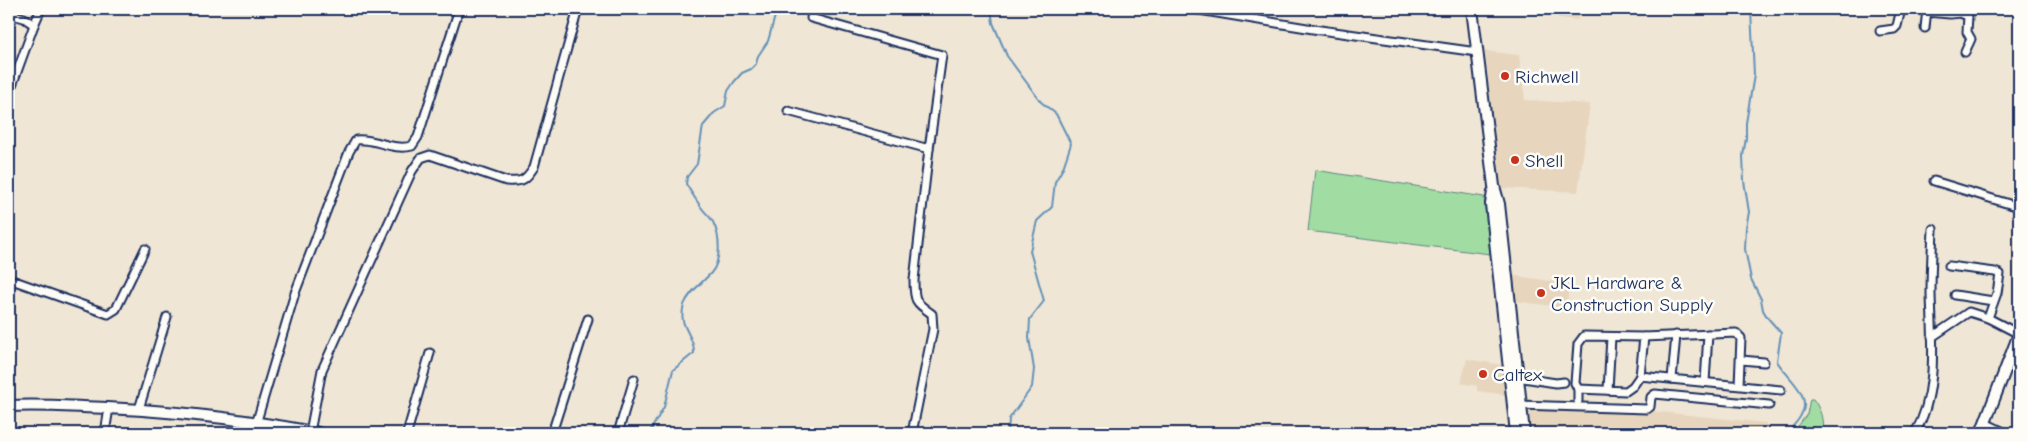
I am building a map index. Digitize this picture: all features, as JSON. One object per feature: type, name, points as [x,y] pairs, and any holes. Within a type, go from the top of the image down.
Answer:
[{"type":"main road","points":[[1472,9],[1494,186],[1499,204],[1514,377],[1524,433]]},
{"type":"main road","points":[[1983,428],[2019,334]]},
{"type":"main road","points":[[9,406],[35,404],[197,414],[309,432]]},
{"type":"main road","points":[[1516,433],[1518,405]]},
{"type":"street","points":[[9,94],[41,9]]},
{"type":"street","points":[[256,424],[295,293],[349,152],[356,140],[366,139],[401,149],[412,146],[418,137],[459,9]]},
{"type":"street","points":[[309,432],[322,370],[412,171],[421,158],[430,155],[506,181],[518,182],[526,179],[534,167],[578,9]]},
{"type":"street","points":[[813,9],[811,18],[942,55],[914,280],[914,297],[921,306],[932,314],[933,329],[912,433]]},
{"type":"street","points":[[1193,9],[1313,29],[1477,52]]},
{"type":"street","points":[[1880,31],[1894,29],[1897,26],[1901,9]]},
{"type":"street","points":[[1925,28],[1927,10],[1950,14],[1960,13],[1968,16],[1967,32],[1971,39],[1965,52]]},
{"type":"street","points":[[9,14],[24,18],[34,25]]},
{"type":"street","points":[[788,111],[929,149]]},
{"type":"street","points":[[1934,181],[2019,207]]},
{"type":"street","points":[[1915,433],[1921,423],[1929,399],[1932,337],[1933,229]]},
{"type":"street","points":[[9,279],[108,314],[116,310],[144,249]]},
{"type":"street","points":[[1949,266],[1999,274],[2000,281],[1988,318]]},
{"type":"street","points":[[1956,295],[1993,301]]},
{"type":"street","points":[[1932,337],[1966,313],[1973,313],[1988,318],[2019,334]]},
{"type":"street","points":[[139,409],[167,317]]},
{"type":"street","points":[[552,433],[588,319]]},
{"type":"street","points":[[1578,401],[1580,340],[1584,336],[1644,337],[1736,333],[1741,338],[1739,385]]},
{"type":"street","points":[[1705,382],[1708,334]]},
{"type":"street","points":[[1672,379],[1676,335]]},
{"type":"street","points":[[1608,390],[1611,337]]},
{"type":"street","points":[[1514,377],[1543,378],[1577,386],[1608,390],[1629,390],[1640,376],[1644,337]]},
{"type":"street","points":[[407,433],[430,353]]},
{"type":"street","points":[[1741,360],[1764,362]]},
{"type":"street","points":[[1640,376],[1781,390]]},
{"type":"street","points":[[618,433],[634,379]]},
{"type":"street","points":[[1518,405],[1647,409],[1650,407],[1651,397],[1654,394],[1769,405]]},
{"type":"street","points":[[105,433],[109,408]]},
{"type":"street","points":[[1983,428],[2006,433]]},
{"type":"shaded area","points":[[1559,9],[1579,9],[1578,20],[1558,18]]},
{"type":"shaded area","points":[[1485,51],[1519,55],[1525,100],[1590,104],[1578,192],[1501,188]]},
{"type":"shaded area","name":"JKL Hardware & Construction Supply","points":[[1511,275],[1569,284],[1567,308],[1514,301]]},
{"type":"shaded area","name":"Caltex","points":[[1467,359],[1502,365],[1506,395],[1477,391],[1477,386],[1461,383]]},
{"type":"shaded area","points":[[1525,406],[1651,411],[1766,423],[1765,433],[1528,433]]},
{"type":"green space","points":[[1315,170],[1484,197],[1490,254],[1308,231]]},
{"type":"green space","points":[[1810,399],[1813,399],[1820,411],[1822,433],[1793,433],[1807,414]]},
{"type":"waterway","points":[[649,433],[664,407],[673,370],[694,353],[692,341],[684,325],[682,313],[684,305],[692,292],[715,268],[717,262],[719,248],[715,228],[712,220],[702,209],[686,184],[687,177],[697,164],[703,126],[714,113],[725,106],[728,91],[734,82],[742,73],[751,69],[756,64],[758,56],[768,41],[777,9]]},
{"type":"waterway","points":[[991,9],[993,23],[1007,56],[1041,102],[1056,114],[1071,144],[1063,168],[1055,182],[1052,207],[1037,221],[1030,251],[1044,301],[1030,319],[1029,338],[1034,369],[1032,387],[1009,419],[1008,433]]},
{"type":"waterway","points":[[1751,9],[1754,75],[1743,156],[1744,181],[1749,212],[1745,249],[1751,279],[1761,299],[1763,310],[1781,333],[1777,361],[1801,392],[1803,399],[1804,406],[1801,416],[1788,433]]},
{"type":"place","name":"Richwell","points":[[1505,76]]},
{"type":"place","name":"Shell","points":[[1515,160]]},
{"type":"place","name":"JKL Hardware & Construction Supply","points":[[1541,293]]},
{"type":"place","name":"Caltex","points":[[1483,374]]}]
